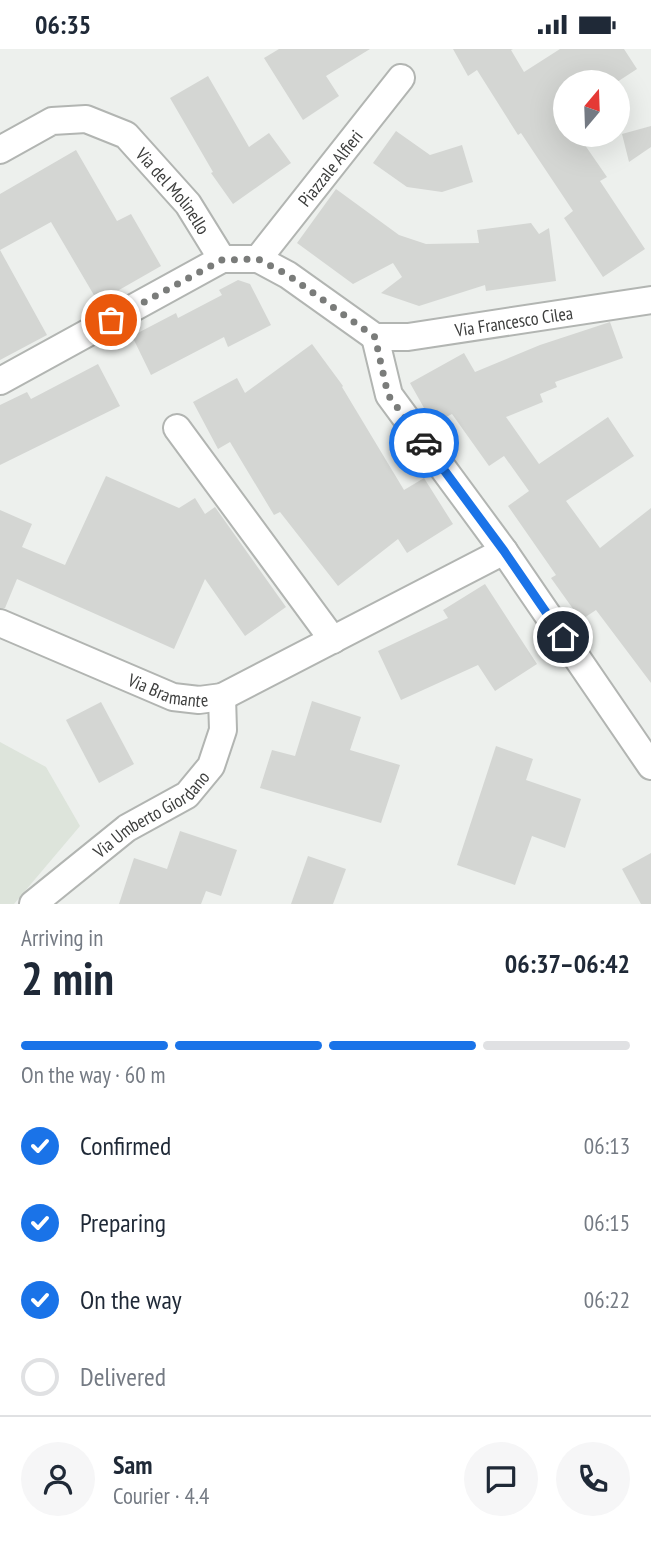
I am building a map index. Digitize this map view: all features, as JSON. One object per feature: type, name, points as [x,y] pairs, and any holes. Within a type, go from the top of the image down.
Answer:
[{"type":"street","name":"Piazzale Alfieri","points":[[258,259],[401,78]]},
{"type":"street","name":"Via del Molinello","points":[[0,150],[52,121],[86,119],[126,135],[188,204],[222,260]]},
{"type":"street","points":[[0,381],[222,260],[258,259],[288,275],[375,337],[388,395],[504,551],[651,767]]},
{"type":"street","name":"Via Francesco Cilea","points":[[375,337],[408,337],[651,300]]},
{"type":"street","points":[[177,428],[333,639]]},
{"type":"street","name":"Via Bramante","points":[[0,623],[173,697],[199,700],[222,697],[504,551]]},
{"type":"street","name":"Via Umberto Giordano","points":[[33,904],[127,828],[187,795],[211,766],[223,730],[222,697]]},
{"type":"shaded area","points":[[0,742],[46,767],[80,826],[14,904],[0,904]]},
{"type":"building","points":[[279,49],[370,49],[326,76],[339,96],[303,120],[264,58]]},
{"type":"building","points":[[453,49],[513,49],[511,50],[524,72],[560,49],[624,49],[637,69],[630,74],[630,70],[553,70],[553,147],[586,147],[607,177],[600,181],[645,249],[603,277],[564,218],[573,211],[521,133],[518,135],[477,70],[468,76]]},
{"type":"building","points":[[208,76],[249,147],[269,133],[291,163],[233,204],[211,173],[213,172],[170,98]]},
{"type":"building","points":[[651,126],[651,147],[629,162],[625,147],[630,147],[630,132]]},
{"type":"building","points":[[396,131],[430,155],[462,145],[473,182],[442,192],[407,187],[373,163]]},
{"type":"building","points":[[76,150],[117,221],[131,214],[161,266],[98,302],[51,222],[0,250],[0,194]]},
{"type":"building","points":[[336,189],[399,235],[426,244],[479,243],[477,230],[531,223],[539,234],[549,228],[556,281],[486,291],[485,285],[419,306],[381,293],[402,277],[393,263],[353,284],[297,243]]},
{"type":"building","points":[[0,250],[47,335],[0,360]]},
{"type":"building","points":[[238,280],[250,284],[271,325],[228,347],[224,337],[151,375],[132,336],[176,313],[178,318],[222,295],[219,290]]},
{"type":"building","points":[[610,322],[623,358],[555,382],[557,387],[540,394],[543,402],[506,417],[539,464],[608,417],[634,456],[566,501],[600,548],[651,508],[651,683],[596,610],[581,620],[551,578],[556,575],[508,506],[529,491],[504,456],[489,466],[452,414],[433,424],[410,383],[464,353],[475,372],[540,345]]},
{"type":"building","points":[[312,344],[343,386],[404,490],[424,478],[453,524],[407,553],[398,539],[338,586],[280,512],[274,515],[230,442],[218,449],[193,402],[237,378],[245,393]]},
{"type":"building","points":[[98,364],[120,406],[0,465],[0,405],[27,392],[31,399]]},
{"type":"building","points":[[106,476],[179,508],[195,498],[205,514],[215,507],[286,607],[245,636],[205,579],[174,649],[17,579],[5,608],[0,608],[0,510],[32,524],[22,547],[65,565]]},
{"type":"building","points":[[485,584],[537,664],[495,691],[478,665],[401,700],[378,651],[448,618],[443,610]]},
{"type":"building","points":[[312,701],[361,717],[350,750],[400,765],[381,823],[260,788],[272,750],[295,756]]},
{"type":"building","points":[[101,702],[134,764],[99,783],[66,720]]},
{"type":"building","points":[[496,746],[533,759],[526,780],[581,799],[565,848],[532,836],[515,885],[457,865]]},
{"type":"building","points":[[180,831],[237,850],[221,896],[206,891],[201,904],[119,904],[134,858],[167,869]]},
{"type":"building","points":[[651,853],[651,904],[641,904],[622,869]]},
{"type":"building","points":[[308,856],[346,869],[333,904],[291,904]]},
{"type":"way so far","points":[[111,320],[222,260],[258,259],[288,275],[375,337],[388,395],[424,443]]},
{"type":"route","points":[[424,443],[504,551],[563,637]]}]
